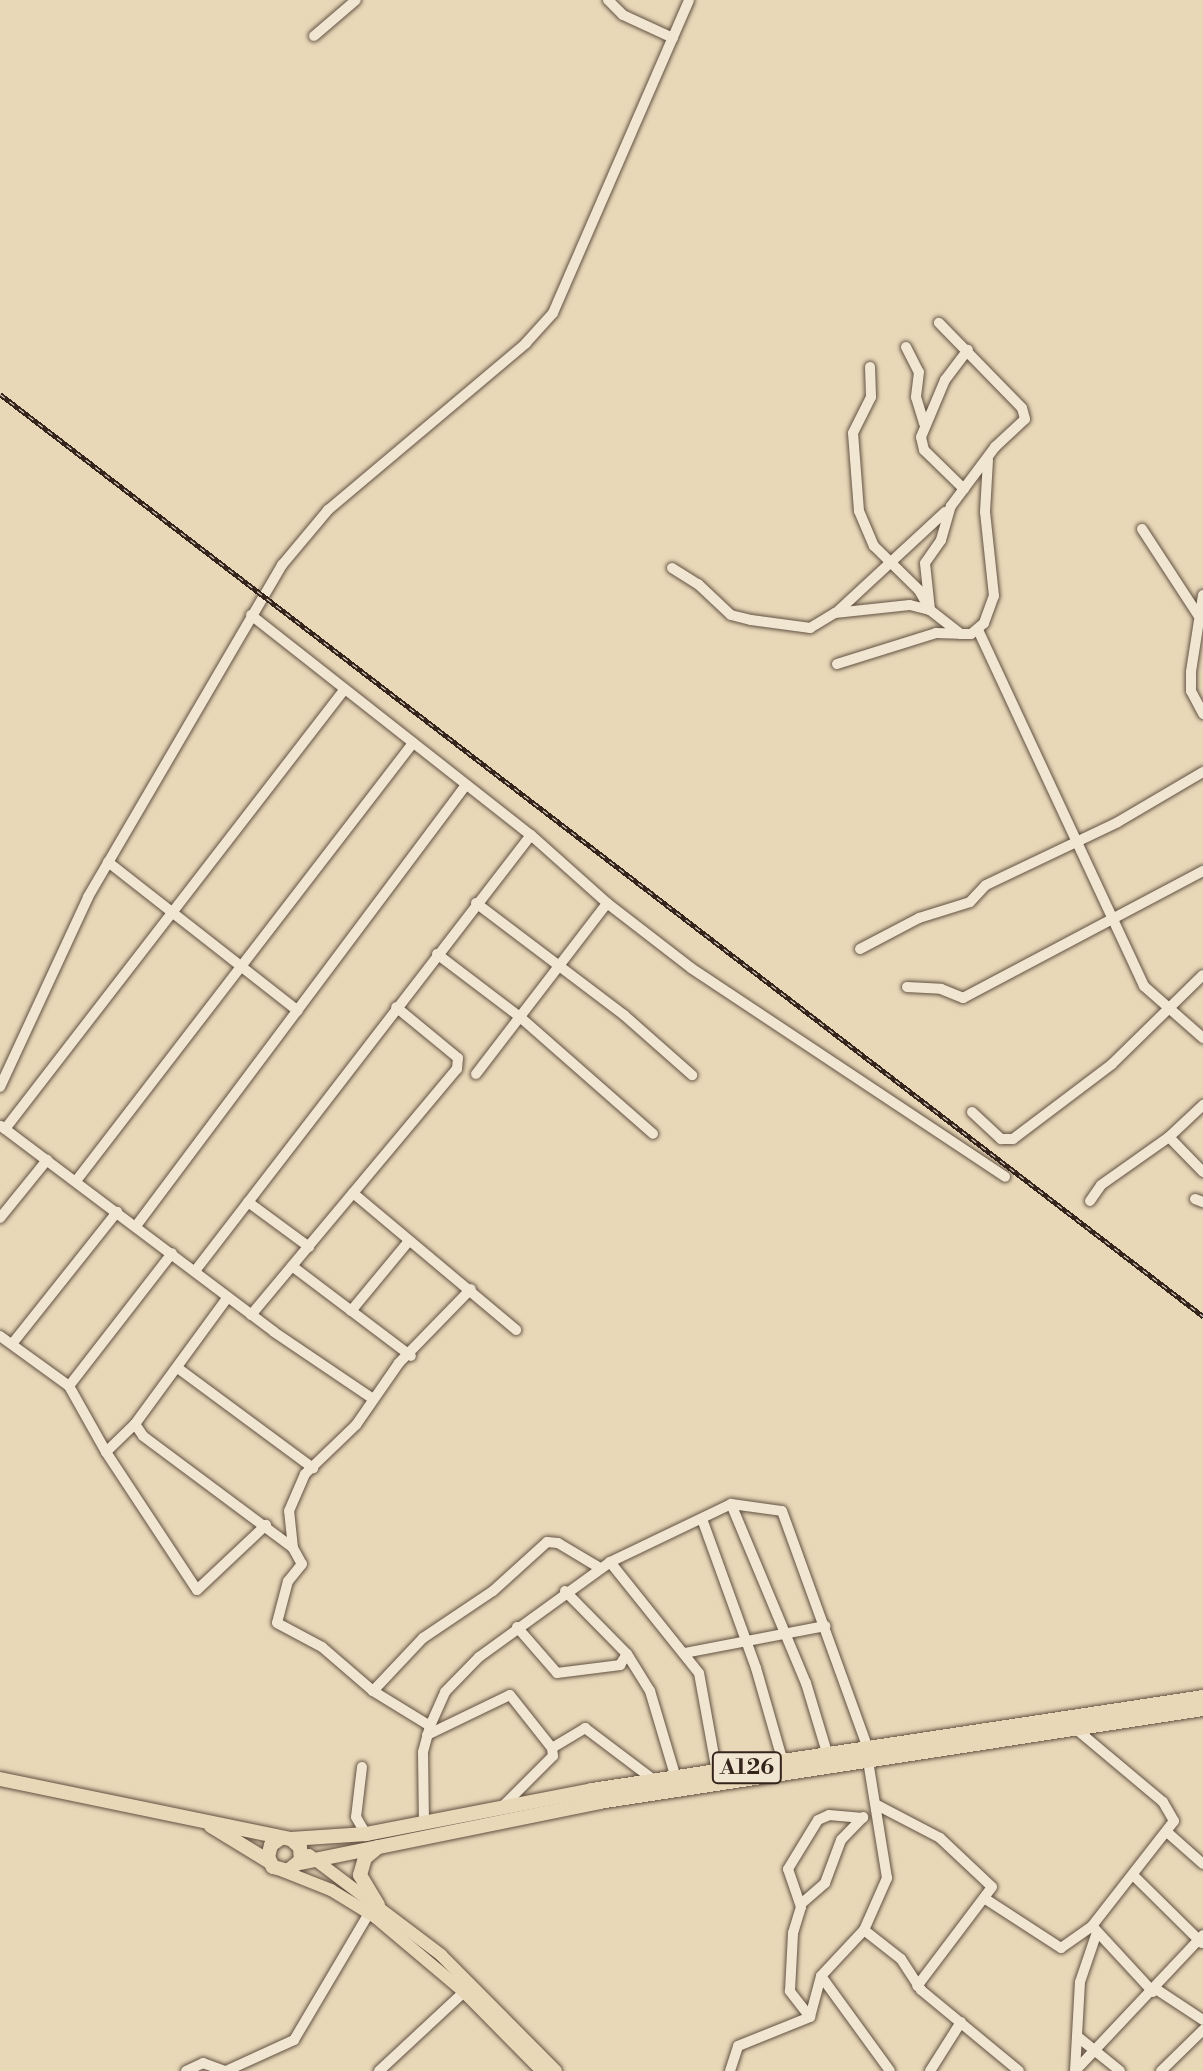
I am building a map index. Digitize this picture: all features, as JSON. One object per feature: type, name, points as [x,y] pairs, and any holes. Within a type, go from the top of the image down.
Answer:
[{"type":"highway","name":"A126","points":[[3,1779],[204,1821],[297,1850],[397,1841],[599,1802],[1203,1697]]},
{"type":"highway","name":"A126","points":[[204,1821],[276,1867],[297,1850],[366,1834],[655,1781],[828,1756],[868,1755],[1076,1729],[1203,1709]]},
{"type":"highway","points":[[374,1909],[363,1886],[362,1863],[373,1850],[397,1841]]},
{"type":"highway","points":[[276,1867],[271,1845],[297,1850]]},
{"type":"main road","points":[[297,1850],[452,1965],[556,2071]]},
{"type":"main road","points":[[276,1867],[374,1909],[464,1992],[542,2071]]},
{"type":"street","points":[[314,36],[356,0]]},
{"type":"street","points":[[608,0],[623,15],[673,38]]},
{"type":"street","points":[[0,1087],[108,862],[251,615],[315,523],[544,326],[563,296],[689,0]]},
{"type":"street","points":[[672,568],[731,615],[810,628],[835,613],[890,566],[951,506],[988,457],[1025,419],[1022,408],[939,323]]},
{"type":"street","points":[[906,347],[919,372],[916,397],[924,424],[924,450],[964,489]]},
{"type":"street","points":[[924,424],[945,380],[968,350]]},
{"type":"street","points":[[870,367],[871,397],[853,433],[854,482],[866,533],[890,566],[919,590],[930,610],[961,634]]},
{"type":"street","points":[[837,664],[936,633],[961,634],[978,630],[990,611],[996,573],[985,512],[988,457]]},
{"type":"street","points":[[930,610],[925,563],[941,540],[951,506]]},
{"type":"street","points":[[1142,529],[1200,619]]},
{"type":"street","points":[[1203,595],[1191,691],[1203,714]]},
{"type":"street","points":[[835,613],[910,605],[930,610]]},
{"type":"street","points":[[251,615],[531,835],[607,903],[703,977],[826,1060],[899,1102],[1005,1177]]},
{"type":"street","points":[[978,630],[1150,996],[1172,1008],[1203,1038]]},
{"type":"street","points":[[344,690],[171,915],[2,1127],[251,1315],[372,1398]]},
{"type":"street","points":[[76,1181],[413,743]]},
{"type":"street","points":[[860,949],[919,918],[970,902],[986,885],[1077,843],[1203,772]]},
{"type":"street","points":[[136,1226],[466,785]]},
{"type":"street","points":[[195,1271],[531,835]]},
{"type":"street","points":[[108,862],[171,915],[298,1011]]},
{"type":"street","points":[[907,987],[941,989],[963,998],[1203,871]]},
{"type":"street","points":[[476,903],[561,967],[692,1075]]},
{"type":"street","points":[[476,1074],[561,967],[607,903]]},
{"type":"street","points":[[437,954],[520,1017],[653,1134]]},
{"type":"street","points":[[972,1112],[1001,1139],[1013,1139],[1112,1064],[1203,975]]},
{"type":"street","points":[[251,1315],[459,1063],[396,1007]]},
{"type":"street","points":[[1090,1201],[1101,1185],[1169,1137],[1203,1105]]},
{"type":"street","points":[[1169,1137],[1203,1172]]},
{"type":"street","points":[[0,1218],[47,1160]]},
{"type":"street","points":[[353,1193],[471,1289],[516,1330]]},
{"type":"street","points":[[248,1202],[309,1247]]},
{"type":"street","points":[[12,1344],[117,1212]]},
{"type":"street","points":[[351,1311],[409,1241]]},
{"type":"street","points":[[69,1386],[172,1253]]},
{"type":"street","points":[[292,1266],[411,1356]]},
{"type":"street","points":[[293,1548],[289,1511],[297,1485],[356,1425],[399,1363],[411,1356],[471,1289]]},
{"type":"street","points":[[106,1452],[135,1424],[179,1369],[228,1297]]},
{"type":"street","points":[[0,1336],[69,1386],[106,1452],[197,1590],[266,1525]]},
{"type":"street","points":[[179,1369],[313,1468]]},
{"type":"street","points":[[135,1424],[143,1436],[293,1548],[302,1564],[288,1581],[277,1623],[322,1647],[373,1691],[428,1731]]},
{"type":"street","points":[[731,1504],[785,1634],[828,1756]]},
{"type":"street","points":[[424,1824],[428,1731],[445,1692],[517,1627],[610,1562],[731,1504],[782,1511],[868,1755],[888,1867],[864,1930],[821,1976],[810,2017]]},
{"type":"street","points":[[702,1519],[783,1762]]},
{"type":"street","points":[[373,1691],[423,1638],[493,1591],[547,1542],[558,1543],[600,1568]]},
{"type":"street","points":[[610,1562],[699,1673],[717,1772]]},
{"type":"street","points":[[565,1591],[627,1654],[662,1720],[676,1778]]},
{"type":"street","points":[[685,1653],[825,1626]]},
{"type":"street","points":[[517,1627],[557,1673],[620,1665],[627,1654]]},
{"type":"street","points":[[428,1731],[510,1695],[552,1748],[553,1756],[501,1808]]},
{"type":"street","points":[[552,1748],[585,1728],[655,1781]]},
{"type":"street","points":[[1075,2071],[1080,1982],[1095,1929],[1174,1821],[1163,1802],[1076,1729]]},
{"type":"street","points":[[362,1767],[356,1817],[366,1834]]},
{"type":"street","points":[[801,1904],[825,1883],[841,1840],[877,1805]]},
{"type":"street","points":[[877,1805],[940,1838],[991,1885],[917,1986]]},
{"type":"street","points":[[810,2017],[790,1991],[801,1904],[788,1869],[806,1834],[823,1817],[863,1818]]},
{"type":"street","points":[[1167,1832],[1203,1864]]},
{"type":"street","points":[[1075,2071],[1201,1940],[1133,1875]]},
{"type":"street","points":[[984,1898],[1055,1948],[1076,1941],[1095,1929]]},
{"type":"street","points":[[186,2071],[203,2063],[226,2071],[294,2040],[374,1909]]},
{"type":"street","points":[[1095,1929],[1155,1990],[1203,2020]]},
{"type":"street","points":[[864,1930],[901,1959],[917,1986],[1019,2071]]},
{"type":"street","points":[[821,1976],[890,2071]]},
{"type":"street","points":[[379,2071],[464,1992]]},
{"type":"street","points":[[730,2071],[738,2046],[810,2017]]},
{"type":"street","points":[[930,2071],[961,2022]]},
{"type":"street","points":[[1161,2071],[1203,2030]]},
{"type":"street","points":[[1078,2037],[1098,2050],[1120,2071]]},
{"type":"railway","points":[[0,394],[1203,1316]]}]
